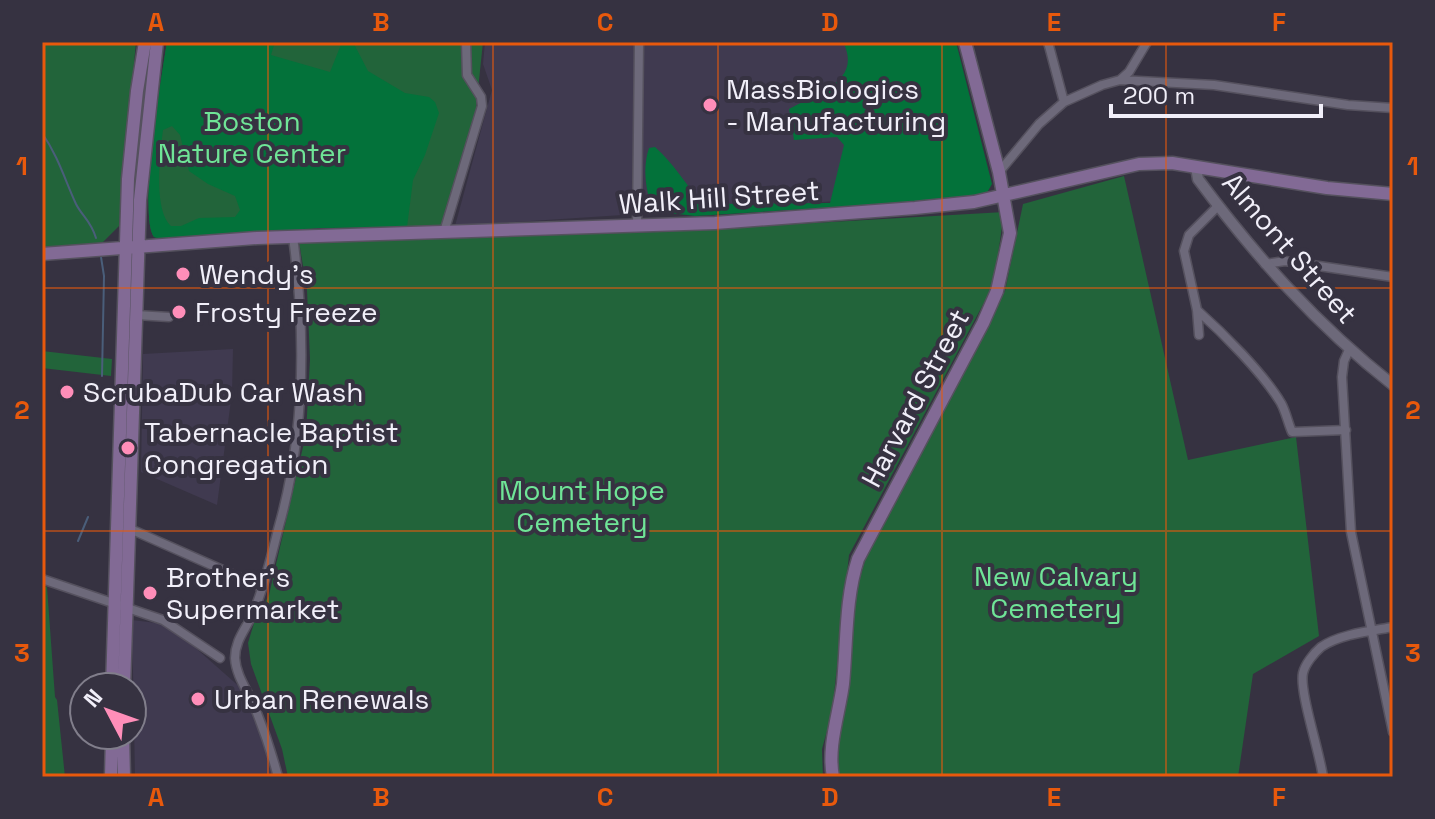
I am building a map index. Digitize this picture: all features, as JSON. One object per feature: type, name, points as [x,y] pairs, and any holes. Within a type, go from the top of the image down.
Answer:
[{"type":"main road","points":[[114,671],[128,528],[136,315],[128,179],[145,42]]},
{"type":"main road","points":[[123,671],[120,604],[131,248],[157,42]]},
{"type":"main road","name":"Harvard Street","points":[[833,777],[831,756],[843,682],[852,576],[867,538],[965,358],[997,291],[1010,233],[999,172],[965,42]]},
{"type":"main road","name":"Walk Hill Street","points":[[42,254],[293,237],[637,227],[915,208],[974,202],[1139,164],[1172,163],[1327,188],[1393,194]]},
{"type":"main road","points":[[111,777],[112,751]]},
{"type":"main road","points":[[123,751],[124,777]]},
{"type":"street","points":[[444,232],[482,106],[481,97],[467,75],[466,42]]},
{"type":"street","points":[[637,227],[639,42]]},
{"type":"street","points":[[1048,42],[1064,102]]},
{"type":"street","points":[[1120,80],[1129,72],[1147,42]]},
{"type":"street","points":[[999,172],[1039,124],[1064,102],[1120,80],[1214,85],[1335,104],[1393,108]]},
{"type":"street","name":"Almont Street","points":[[1196,167],[1198,179],[1265,264],[1318,321],[1393,385]]},
{"type":"street","points":[[1199,335],[1197,310],[1184,251],[1189,235],[1218,206]]},
{"type":"street","points":[[278,777],[255,708],[236,668],[235,652],[239,636],[254,611],[281,521],[292,467],[303,362],[301,298],[293,237]]},
{"type":"street","points":[[1265,264],[1285,261],[1393,277]]},
{"type":"street","points":[[1197,310],[1222,332],[1276,397],[1292,432],[1346,430]]},
{"type":"street","points":[[136,315],[169,317]]},
{"type":"street","points":[[1349,350],[1342,377],[1351,532],[1393,732]]},
{"type":"street","points":[[128,528],[261,587]]},
{"type":"street","points":[[42,579],[163,620],[220,658]]},
{"type":"street","points":[[1323,777],[1303,673],[1322,647],[1393,627]]},
{"type":"shaded area","points":[[485,42],[849,42],[853,200],[455,226],[492,90],[483,64]]},
{"type":"shaded area","points":[[233,349],[232,393],[217,505],[141,472],[143,354]]},
{"type":"shaded area","points":[[132,620],[165,624],[242,689],[256,710],[273,777],[135,777],[135,751],[148,751],[148,671],[133,671]]},
{"type":"green space","points":[[42,42],[136,42],[119,226],[102,243],[42,247]]},
{"type":"green space","name":"Boston Nature Center","points":[[167,42],[483,42],[476,109],[441,226],[319,228],[154,237],[150,224],[150,174]]},
{"type":"green space","name":"Boston Nature Center","points":[[167,42],[275,42],[271,55],[330,72],[342,42],[353,42],[368,71],[405,93],[429,97],[435,102],[439,113],[413,180],[407,227],[319,228],[154,237],[150,224],[150,174]],"holes":[[[172,126],[180,135],[189,171],[235,196],[240,210],[235,217],[199,218],[181,226],[171,226],[165,218],[159,181],[163,130]]]},
{"type":"green space","points":[[843,42],[956,42],[992,184],[984,198],[695,216],[653,211],[645,172],[649,148],[655,147],[702,204],[830,203],[844,145],[837,137],[794,140],[789,109],[824,91],[842,76],[848,55]]},
{"type":"green space","name":"New Calvary Cemetery","points":[[1124,176],[1188,460],[1296,437],[1319,636],[1253,674],[1238,777],[839,777],[836,751],[844,716],[856,592],[867,554],[1005,291],[1023,204]]},
{"type":"green space","name":"Mount Hope Cemetery","points":[[1004,212],[994,284],[849,555],[832,713],[822,749],[823,777],[288,777],[282,749],[251,664],[248,643],[254,623],[269,595],[306,434],[310,359],[307,290],[299,242],[656,232]]},
{"type":"green space","points":[[42,351],[112,359],[111,376],[42,368]]},
{"type":"green space","points":[[42,585],[47,587],[55,697],[65,777],[42,777]]},
{"type":"waterway","points":[[42,133],[96,238]]},
{"type":"waterway","points":[[101,257],[104,276],[102,376]]},
{"type":"waterway","points":[[78,541],[88,517]]},
{"type":"place","name":"MassBiologics - Manufacturing","points":[[710,105]]},
{"type":"place","name":"Wendy's","points":[[183,274]]},
{"type":"place","name":"Frosty Freeze","points":[[179,312]]},
{"type":"place","name":"ScrubaDub Car Wash","points":[[67,392]]},
{"type":"place","name":"Tabernacle Baptist Congregation","points":[[128,448]]},
{"type":"place","name":"Brother’s Supermarket","points":[[150,593]]},
{"type":"place","name":"Urban Renewals","points":[[198,699]]}]
